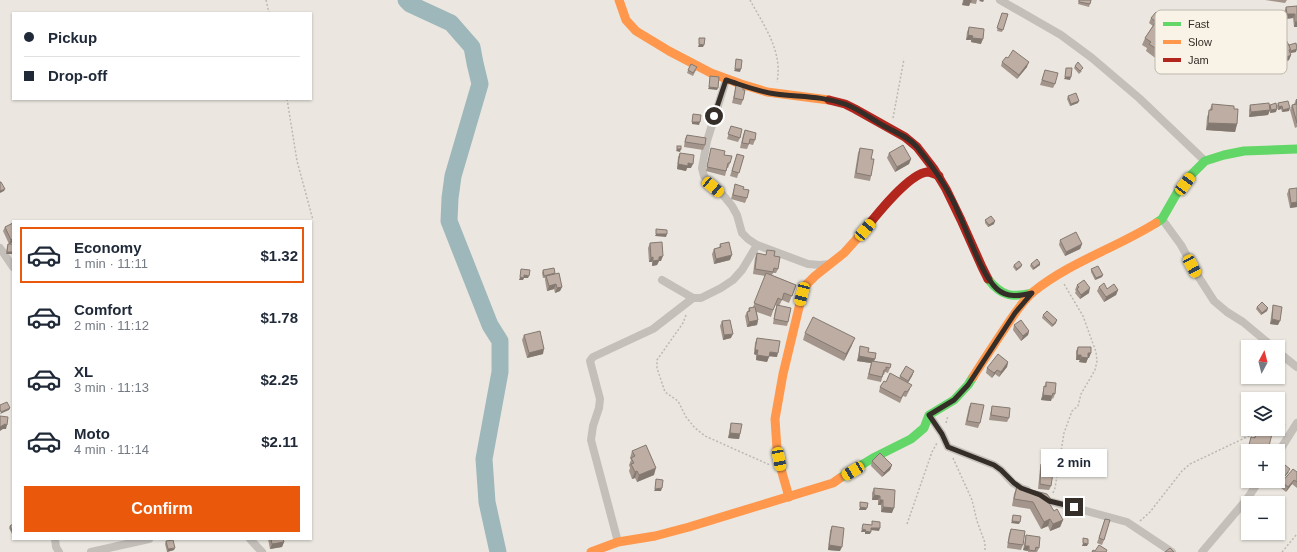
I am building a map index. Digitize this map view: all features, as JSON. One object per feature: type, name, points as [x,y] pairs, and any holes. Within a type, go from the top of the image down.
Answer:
[{"type":"street","points":[[619,0],[626,22],[633,30],[666,50],[709,72],[726,80],[774,94],[811,96],[845,104],[901,134],[916,145],[939,176],[959,212],[976,254],[996,289],[1005,294],[1016,296],[1032,293]]},
{"type":"street","points":[[1000,0],[1061,35],[1092,58],[1139,98],[1205,161]]},
{"type":"street","points":[[726,80],[707,141],[702,168],[704,176],[732,206],[737,215],[742,233],[748,239],[757,245],[808,264],[831,264]]},
{"type":"street","points":[[591,552],[618,542],[655,536],[689,527],[833,483],[873,458],[911,439],[924,428],[929,415],[954,400],[975,376],[986,356],[1015,313],[1032,293],[1093,255],[1146,229],[1162,219],[1177,194],[1192,174],[1205,161],[1244,151],[1297,149]]},
{"type":"street","points":[[789,497],[777,449],[775,419],[783,374],[801,301],[807,284],[844,253],[895,194],[919,175],[933,172],[939,176]]},
{"type":"street","points":[[1162,219],[1181,245],[1214,301],[1265,340]]},
{"type":"street","points":[[618,542],[591,440],[593,426],[600,408],[600,399],[590,361],[593,357],[653,329],[690,299],[701,298],[733,280],[742,270],[757,245]]},
{"type":"street","points":[[0,248],[12,266]]},
{"type":"street","points":[[662,280],[690,299]]},
{"type":"street","points":[[1285,358],[1297,367]]},
{"type":"street","points":[[929,415],[942,434],[948,447],[994,465],[1021,488],[1040,495],[1049,501],[1127,522],[1172,552]]},
{"type":"street","points":[[1284,444],[1297,423]]},
{"type":"street","points":[[1202,552],[1243,504],[1254,488]]},
{"type":"street","points":[[55,540],[58,552]]},
{"type":"street","points":[[91,552],[145,540]]},
{"type":"street","points":[[251,540],[262,552]]},
{"type":"path","points":[[266,0],[269,12]]},
{"type":"path","points":[[750,0],[777,53],[779,73],[774,94]]},
{"type":"path","points":[[885,126],[894,117],[895,102],[904,59]]},
{"type":"path","points":[[287,100],[297,161],[312,220]]},
{"type":"path","points":[[1049,501],[1055,488],[1064,433],[1072,412],[1078,406],[1081,394],[1095,370],[1097,361],[1096,352],[1083,316],[1059,275]]},
{"type":"path","points":[[690,299],[683,323],[657,360],[656,364],[665,392],[678,401],[686,417],[695,428],[705,436],[781,469]]},
{"type":"path","points":[[907,524],[932,452],[942,434],[954,400]]},
{"type":"path","points":[[1127,522],[1137,522],[1147,515],[1182,471],[1190,464],[1249,436]]},
{"type":"path","points":[[948,447],[972,500],[985,543],[985,552]]},
{"type":"path","points":[[1282,552],[1297,534]]},
{"type":"building","points":[[1079,0],[1091,0],[1090,4],[1079,2]]},
{"type":"building","points":[[1297,6],[1297,22],[1295,22],[1295,14],[1287,14],[1286,7]]},
{"type":"building","points":[[1002,13],[1008,14],[1003,30],[997,28]]},
{"type":"building","points":[[1155,13],[1155,21],[1151,18]]},
{"type":"building","points":[[1155,23],[1155,48],[1149,44],[1151,42],[1145,38]]},
{"type":"building","points":[[969,27],[984,29],[983,39],[972,38],[973,36],[968,35]]},
{"type":"building","points":[[699,38],[705,38],[704,45],[699,44]]},
{"type":"building","points":[[1287,42],[1291,49],[1289,50],[1291,55],[1287,57]]},
{"type":"building","points":[[1296,43],[1297,49],[1291,51],[1289,45]]},
{"type":"building","points":[[1013,50],[1029,62],[1019,75],[1002,62],[1006,57],[1008,58]]},
{"type":"building","points":[[736,59],[742,60],[741,69],[735,69]]},
{"type":"building","points":[[1078,62],[1083,68],[1080,71],[1075,66]]},
{"type":"building","points":[[691,64],[697,67],[693,73],[688,70]]},
{"type":"building","points":[[1066,68],[1072,68],[1071,77],[1065,77]]},
{"type":"building","points":[[1045,70],[1058,73],[1055,84],[1042,80]]},
{"type":"building","points":[[710,76],[719,77],[718,88],[709,87]]},
{"type":"building","points":[[736,85],[743,87],[743,90],[745,90],[743,100],[734,98]]},
{"type":"building","points":[[1076,93],[1079,101],[1071,104],[1068,96]]},
{"type":"building","points":[[1288,101],[1290,108],[1283,110],[1282,106],[1279,107],[1278,103]]},
{"type":"building","points":[[1269,103],[1270,110],[1251,112],[1250,105]]},
{"type":"building","points":[[1276,103],[1277,109],[1271,110],[1270,105]]},
{"type":"building","points":[[1212,104],[1234,106],[1234,109],[1238,109],[1237,124],[1208,123],[1209,110],[1212,110]]},
{"type":"building","points":[[1297,104],[1297,123],[1292,105]]},
{"type":"building","points":[[693,114],[701,115],[700,122],[692,122]]},
{"type":"building","points":[[731,126],[742,129],[740,138],[728,134]]},
{"type":"building","points":[[745,130],[756,133],[755,140],[750,139],[749,144],[742,143]]},
{"type":"building","points":[[687,135],[706,138],[705,145],[685,142]]},
{"type":"building","points":[[903,145],[911,159],[897,167],[889,153]]},
{"type":"building","points":[[677,146],[681,146],[681,149],[677,149]]},
{"type":"building","points":[[711,148],[725,151],[724,155],[732,156],[726,171],[707,167]]},
{"type":"building","points":[[860,148],[873,150],[871,159],[874,159],[871,176],[856,173]]},
{"type":"building","points":[[680,153],[694,155],[693,164],[688,163],[688,166],[678,164]]},
{"type":"building","points":[[737,154],[744,156],[739,173],[732,171]]},
{"type":"building","points":[[0,182],[5,189],[0,191]]},
{"type":"building","points":[[735,184],[744,187],[743,189],[749,190],[747,198],[733,195]]},
{"type":"building","points":[[1297,188],[1297,202],[1291,203],[1289,189]]},
{"type":"building","points":[[991,216],[995,221],[989,225],[985,220]]},
{"type":"building","points":[[12,224],[11,240],[5,227]]},
{"type":"building","points":[[656,229],[667,230],[667,234],[656,234]]},
{"type":"building","points":[[1076,232],[1082,244],[1066,252],[1060,240]]},
{"type":"building","points":[[662,242],[663,256],[659,257],[659,260],[653,261],[653,257],[651,258],[650,243]]},
{"type":"building","points":[[729,242],[732,255],[716,259],[714,249],[721,247],[720,244]]},
{"type":"building","points":[[8,244],[12,244],[12,252],[7,252]]},
{"type":"building","points":[[767,250],[775,251],[774,256],[780,257],[778,269],[774,268],[773,272],[755,269],[757,253],[766,255]]},
{"type":"building","points":[[1037,259],[1040,263],[1034,268],[1031,264]]},
{"type":"building","points":[[1019,261],[1022,265],[1017,269],[1014,265]]},
{"type":"building","points":[[1098,266],[1103,275],[1096,278],[1091,269]]},
{"type":"building","points":[[554,268],[555,273],[544,276],[543,270]]},
{"type":"building","points":[[521,269],[530,270],[529,276],[524,275],[524,278],[520,277]]},
{"type":"building","points":[[559,273],[562,287],[557,288],[556,284],[549,286],[546,276]]},
{"type":"building","points":[[766,273],[796,285],[792,296],[784,293],[782,300],[778,298],[773,310],[754,303]]},
{"type":"building","points":[[1084,280],[1090,288],[1081,295],[1077,289],[1079,287],[1077,285]]},
{"type":"building","points":[[1104,283],[1107,289],[1114,284],[1118,290],[1106,297],[1099,287]]},
{"type":"building","points":[[1262,302],[1268,308],[1262,313],[1257,307]]},
{"type":"building","points":[[777,305],[791,308],[788,322],[774,319]]},
{"type":"building","points":[[1273,305],[1282,307],[1280,321],[1272,319]]},
{"type":"building","points":[[755,307],[758,320],[749,322],[747,312],[750,311],[749,308]]},
{"type":"building","points":[[1047,311],[1057,320],[1053,325],[1043,315]]},
{"type":"building","points":[[813,317],[855,338],[846,354],[805,333]]},
{"type":"building","points":[[730,320],[733,334],[724,335],[722,321]]},
{"type":"building","points":[[1021,320],[1029,331],[1023,336],[1014,325]]},
{"type":"building","points":[[540,331],[544,349],[529,353],[524,335]]},
{"type":"building","points":[[757,338],[780,341],[778,353],[770,352],[769,357],[757,355],[758,350],[755,350]]},
{"type":"building","points":[[860,346],[869,348],[868,352],[876,353],[875,359],[859,356]]},
{"type":"building","points":[[1078,347],[1091,347],[1091,353],[1088,353],[1088,358],[1077,355]]},
{"type":"building","points":[[998,354],[1008,362],[1001,372],[997,370],[994,373],[987,368]]},
{"type":"building","points":[[872,361],[891,364],[890,368],[886,367],[882,377],[869,374]]},
{"type":"building","points":[[906,366],[914,371],[908,381],[900,376]]},
{"type":"building","points":[[890,373],[912,385],[907,392],[905,391],[901,398],[880,387],[884,381],[886,382]]},
{"type":"building","points":[[1046,382],[1056,383],[1055,394],[1053,393],[1052,396],[1043,395]]},
{"type":"building","points":[[7,402],[10,408],[1,412],[0,405]]},
{"type":"building","points":[[971,403],[984,405],[980,423],[967,421]]},
{"type":"building","points":[[992,406],[1010,408],[1009,418],[991,415]]},
{"type":"building","points":[[0,416],[8,417],[7,425],[5,424],[0,427]]},
{"type":"building","points":[[731,423],[742,424],[740,434],[730,433]]},
{"type":"building","points":[[1256,436],[1272,436],[1270,444],[1249,444],[1251,437],[1255,438]]},
{"type":"building","points":[[646,445],[656,468],[639,475],[637,471],[635,472],[631,464],[634,463],[631,458],[635,456],[632,451]]},
{"type":"building","points":[[880,453],[892,465],[884,473],[872,461]]},
{"type":"building","points":[[1041,464],[1054,466],[1051,486],[1040,484]]},
{"type":"building","points":[[1285,465],[1290,469],[1285,476]]},
{"type":"building","points":[[1293,469],[1297,472],[1297,482],[1294,480],[1288,487],[1285,484],[1285,478]]},
{"type":"building","points":[[656,479],[663,480],[662,488],[655,489]]},
{"type":"building","points":[[1017,486],[1047,494],[1052,501],[1049,503],[1054,511],[1057,509],[1063,520],[1053,524],[1050,519],[1044,522],[1033,502],[1014,499]]},
{"type":"building","points":[[874,488],[895,490],[894,508],[883,507],[883,500],[880,500],[880,496],[874,495]]},
{"type":"building","points":[[860,502],[868,503],[867,508],[860,507]]},
{"type":"building","points":[[1013,515],[1021,516],[1020,522],[1012,521]]},
{"type":"building","points":[[1105,519],[1110,520],[1104,540],[1099,538]]},
{"type":"building","points":[[872,521],[880,522],[880,528],[871,528],[871,532],[862,529],[863,524],[872,525]]},
{"type":"building","points":[[832,526],[844,528],[842,547],[829,545]]},
{"type":"building","points":[[1011,529],[1025,531],[1023,545],[1008,543]]},
{"type":"building","points":[[1026,535],[1040,537],[1039,548],[1036,547],[1035,551],[1029,550],[1029,546],[1025,546]]},
{"type":"building","points":[[1083,538],[1088,539],[1088,544],[1083,543]]},
{"type":"building","points":[[173,540],[175,548],[168,549],[166,541]]},
{"type":"building","points":[[271,540],[283,540],[284,542],[272,544]]},
{"type":"building","points":[[1099,545],[1107,550],[1106,552],[1092,552],[1093,550],[1095,551]]},
{"type":"building","points":[[1170,548],[1174,552],[1165,552]]},
{"type":"waterway","points":[[406,0],[410,4],[451,23],[472,47],[480,84],[453,176],[449,221],[490,325],[500,341],[500,372],[484,459],[487,502],[498,552]]},
{"type":"traffic: fast","points":[[1156,223],[1162,219],[1177,193],[1192,174],[1205,161],[1244,151],[1297,149]]},
{"type":"traffic: fast","points":[[988,279],[998,289],[1007,294],[1025,295],[1032,293]]},
{"type":"traffic: fast","points":[[840,478],[873,458],[911,439],[924,428],[929,415],[954,400],[968,385],[973,377]]},
{"type":"traffic: slow","points":[[619,0],[626,20],[636,31],[669,51],[711,73],[767,92],[829,100]]},
{"type":"traffic: slow","points":[[973,377],[1017,310],[1033,292],[1062,272],[1156,223]]},
{"type":"traffic: slow","points":[[789,497],[777,449],[775,419],[783,374],[802,295],[807,284],[844,253],[862,233]]},
{"type":"traffic: slow","points":[[591,552],[618,542],[655,536],[689,527],[833,483],[840,478]]},
{"type":"traffic: jam","points":[[829,100],[845,104],[855,109],[905,137],[917,147],[934,169],[946,189],[988,279]]},
{"type":"traffic: jam","points":[[862,233],[901,188],[911,180],[927,172],[939,176]]},
{"type":"route","points":[[714,116],[726,80],[774,94],[811,96],[845,104],[901,134],[916,145],[946,186],[959,212],[976,254],[996,289],[1005,294],[1016,296],[1032,293],[1026,298],[1015,313],[986,356],[978,372],[968,385],[954,400],[929,415],[942,434],[948,447],[994,465],[1021,488],[1040,495],[1049,501],[1074,507]]}]
